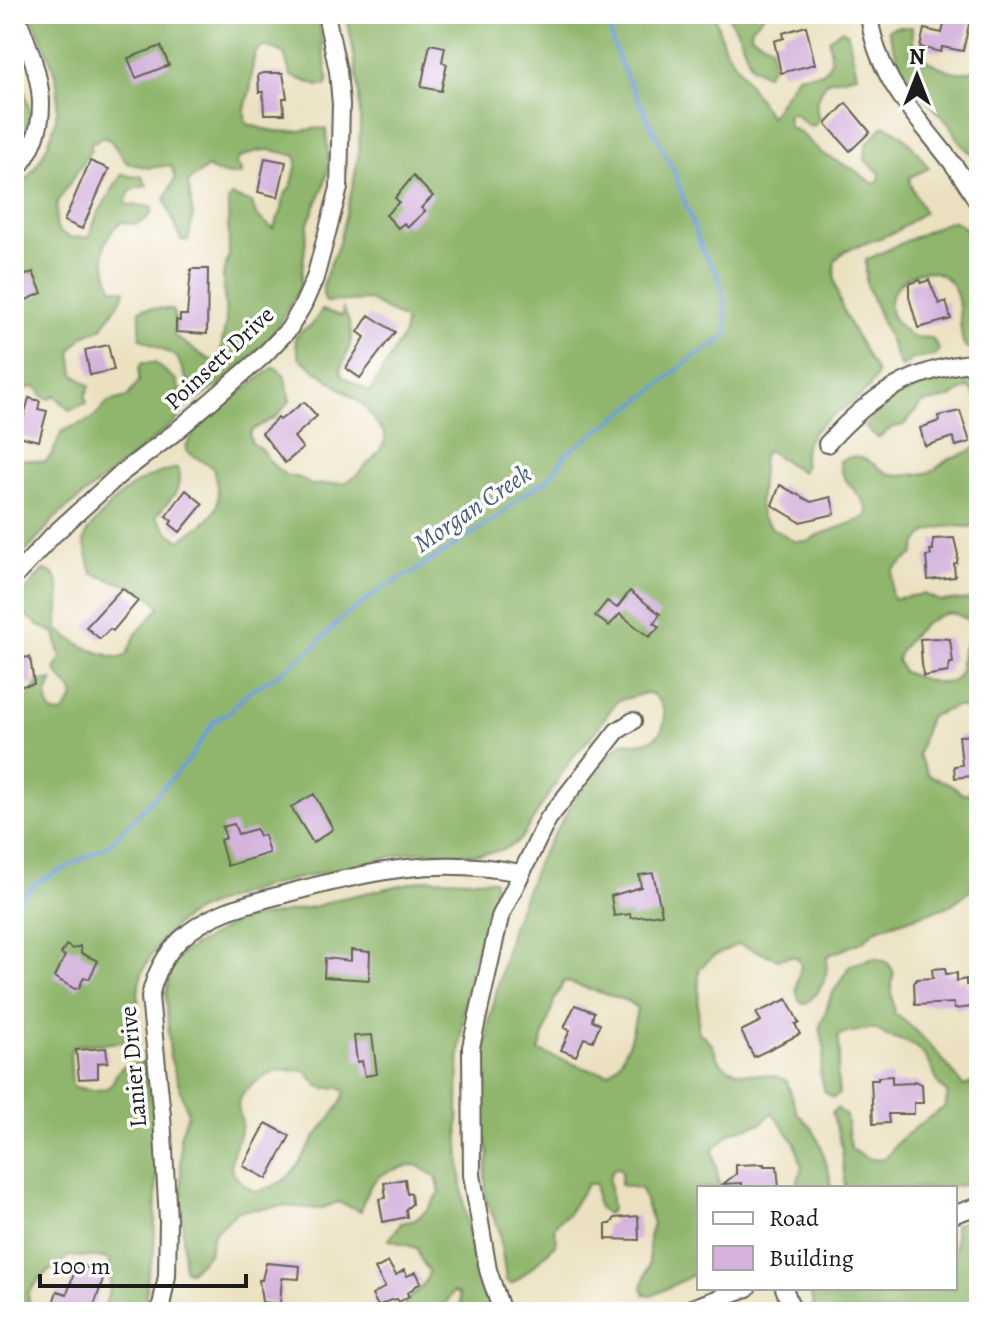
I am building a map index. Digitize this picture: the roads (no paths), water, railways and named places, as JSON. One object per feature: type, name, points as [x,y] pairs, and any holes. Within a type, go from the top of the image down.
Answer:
[{"type":"street","points":[[14,173],[31,149],[42,114],[37,74],[16,14]]},
{"type":"street","name":"Poinsett Drive","points":[[14,577],[53,535],[119,475],[174,433],[263,356],[289,329],[303,305],[315,278],[339,188],[341,104],[338,71],[326,14]]},
{"type":"street","points":[[869,14],[870,31],[884,73],[960,173],[979,205]]},
{"type":"street","points":[[827,444],[861,408],[896,384],[957,364],[979,362]]},
{"type":"street","points":[[502,1312],[488,1270],[472,1175],[471,1047],[500,917],[520,873],[548,819],[617,731],[633,721]]},
{"type":"street","name":"Lanier Drive","points":[[156,1312],[161,1306],[167,1276],[168,1220],[150,997],[153,981],[170,950],[183,937],[225,909],[372,871],[442,865],[487,867],[520,873]]},
{"type":"street","points":[[957,1213],[979,1206]]},
{"type":"street","points":[[681,1312],[742,1290]]},
{"type":"street","points":[[785,1290],[793,1312]]},
{"type":"waterway","name":"Morgan Creek","points":[[14,904],[35,884],[109,845],[188,761],[214,721],[228,713],[249,691],[279,674],[313,648],[341,619],[384,587],[414,572],[549,479],[567,453],[691,359],[727,336],[725,303],[718,275],[703,252],[674,172],[620,63],[604,14]]}]
